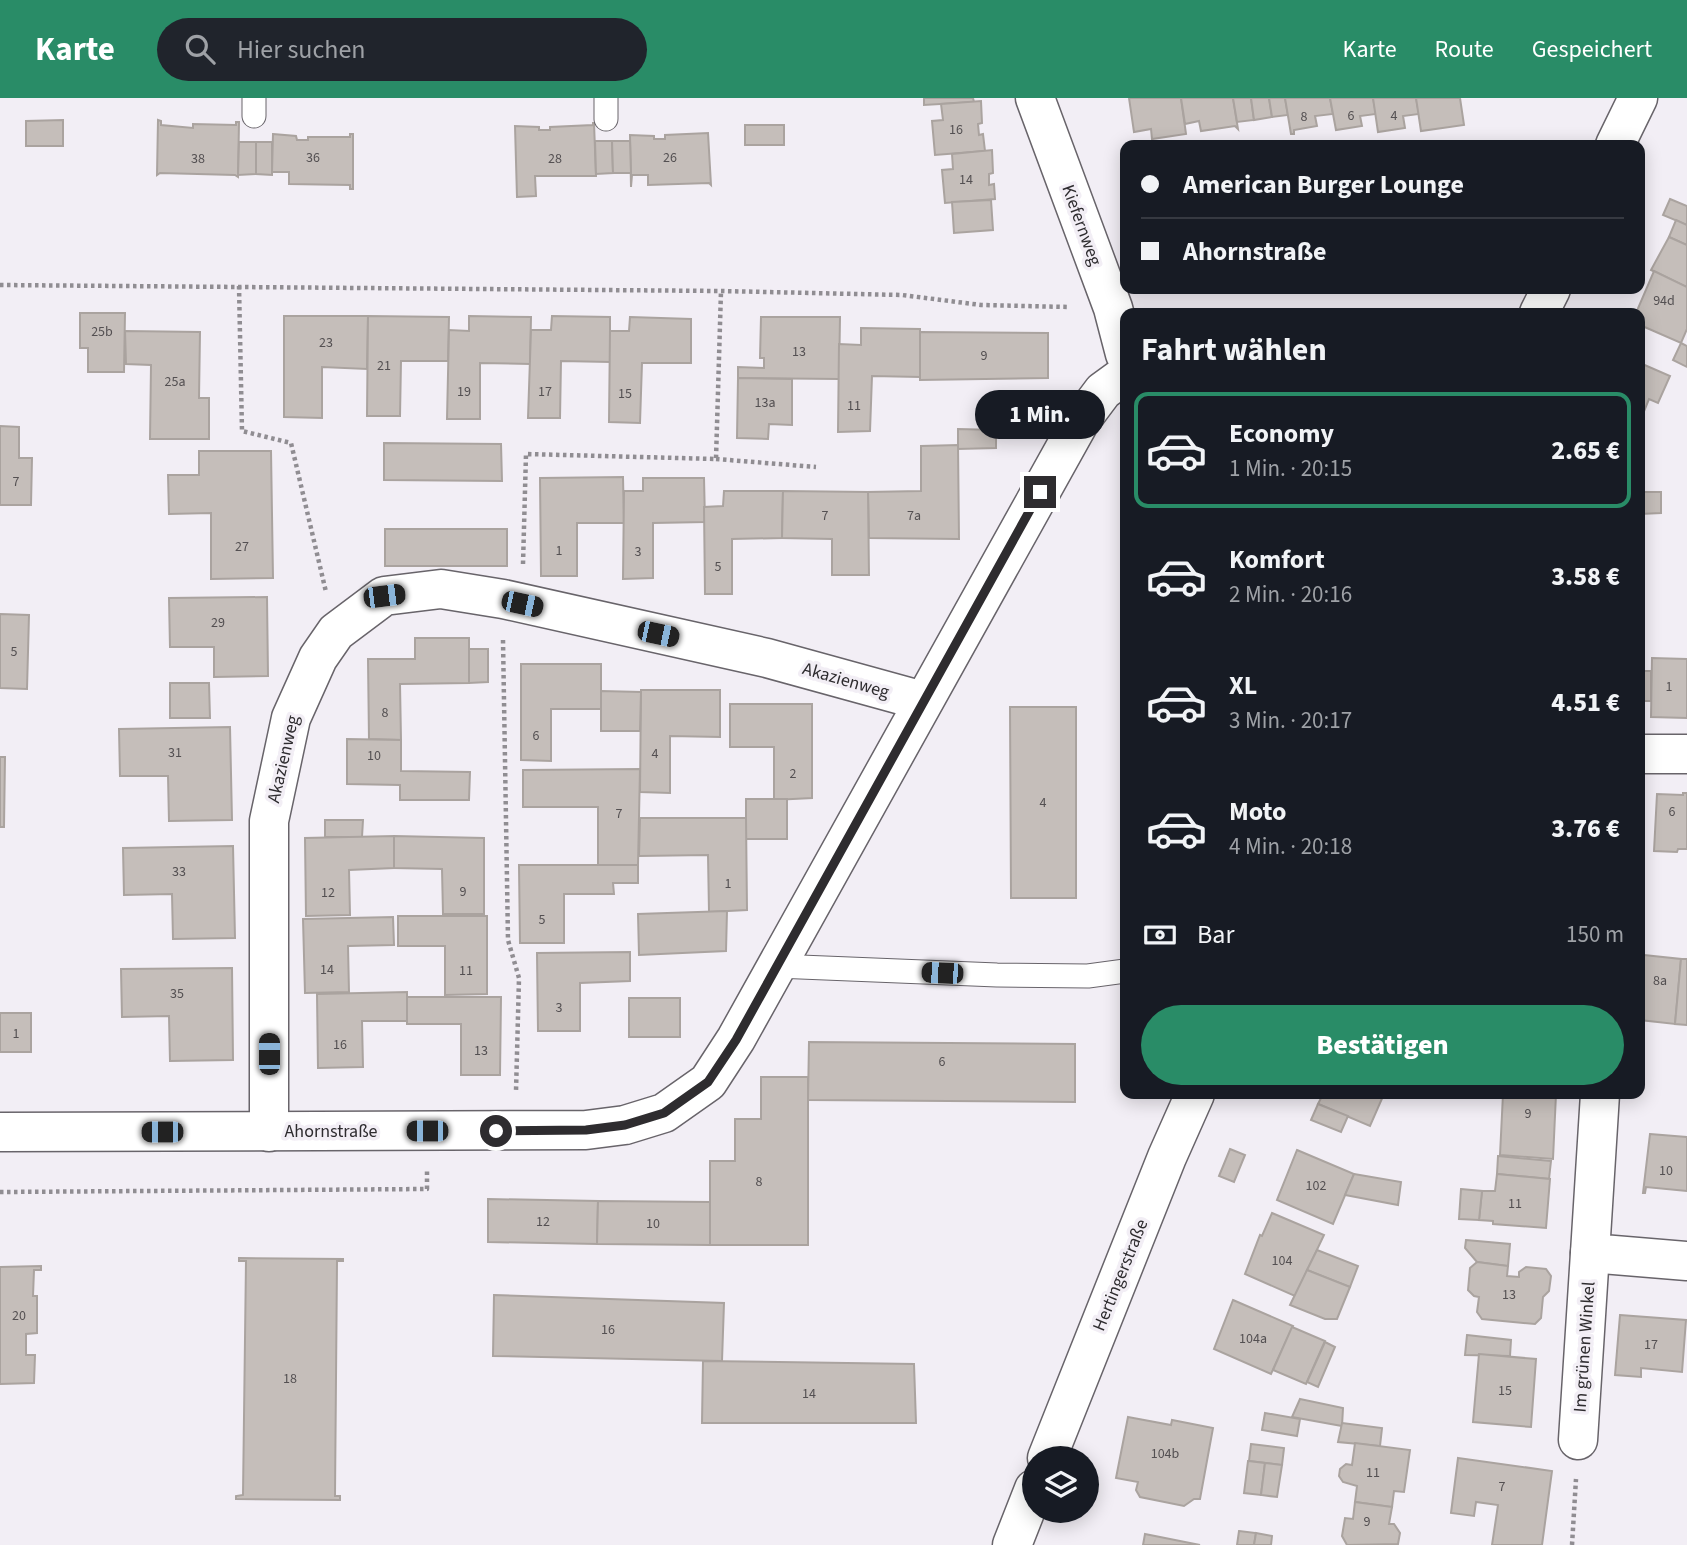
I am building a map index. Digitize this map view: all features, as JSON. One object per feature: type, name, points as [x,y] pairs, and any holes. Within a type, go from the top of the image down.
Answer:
[{"type":"street","name":"Kiefernweg","points":[[1035,98],[1113,308],[1120,335]]},
{"type":"street","points":[[1617,140],[1638,98]]},
{"type":"street","name":"Ahornstraße","points":[[0,1132],[586,1130],[625,1125],[664,1113],[708,1082],[736,1040],[1079,423],[1103,391],[1120,379]]},
{"type":"street","name":"Akazienweg","points":[[269,1132],[269,821],[291,718],[318,658],[336,632],[384,596],[441,589],[512,602],[767,658],[923,701]]},
{"type":"street","points":[[1645,754],[1687,754]]},
{"type":"street","name":"Hertingerstraße","points":[[1052,1446],[1193,1099]]},
{"type":"street","name":"Im grünen Winkel","points":[[1578,1440],[1600,1099]]},
{"type":"street","points":[[1590,1253],[1687,1261]]},
{"type":"street","points":[[1012,1545],[1022,1520]]},
{"type":"lane","points":[[776,966],[1036,976],[1088,976],[1120,972]]},
{"type":"path","points":[[0,285],[721,291],[902,295],[981,305],[1113,308]]},
{"type":"path","points":[[239,286],[242,431],[291,443],[336,632]]},
{"type":"path","points":[[716,459],[721,291]]},
{"type":"path","points":[[515,1131],[519,978],[508,940],[512,602],[526,454],[716,459],[816,467]]},
{"type":"path","points":[[0,1192],[427,1189],[427,1131]]},
{"type":"path","points":[[1572,1545],[1578,1440]]},
{"type":"building","points":[[924,98],[973,98],[974,102],[924,105]]},
{"type":"building","points":[[1129,98],[1181,98],[1186,134],[1152,139],[1151,129],[1134,132]]},
{"type":"building","points":[[1181,98],[1233,98],[1238,129],[1235,126],[1201,131],[1199,121],[1185,124]]},
{"type":"building","points":[[1233,98],[1251,98],[1254,120],[1237,122]]},
{"type":"building","points":[[1251,98],[1269,98],[1272,117],[1254,120]]},
{"type":"building","points":[[1269,98],[1285,98],[1288,115],[1272,117]]},
{"type":"building","points":[[1285,98],[1330,98],[1333,114],[1315,116],[1317,126],[1294,130],[1294,134],[1291,134]]},
{"type":"building","points":[[1330,98],[1373,98],[1376,114],[1360,116],[1362,126],[1336,130]]},
{"type":"building","points":[[1373,98],[1416,98],[1419,114],[1403,116],[1405,128],[1378,132]]},
{"type":"building","points":[[1416,98],[1460,98],[1464,125],[1421,131]]},
{"type":"building","points":[[981,101],[982,123],[978,124],[979,135],[983,134],[985,151],[935,155],[932,121],[943,120],[941,104]]},
{"type":"building","points":[[63,120],[63,146],[26,146],[26,121]]},
{"type":"building","points":[[158,120],[161,125],[193,128],[193,124],[236,125],[236,122],[239,122],[238,177],[157,175]]},
{"type":"building","points":[[593,123],[596,176],[535,176],[536,196],[517,197],[515,126],[550,130],[550,127]]},
{"type":"building","points":[[745,125],[784,125],[784,145],[745,145]]},
{"type":"building","points":[[708,133],[711,185],[648,185],[648,175],[632,175],[631,187],[630,135],[665,139],[665,135]]},
{"type":"building","points":[[273,134],[308,140],[308,137],[350,137],[350,134],[353,134],[353,189],[350,189],[350,185],[289,184],[289,172],[272,172]]},
{"type":"building","points":[[595,141],[612,141],[613,173],[596,174]]},
{"type":"building","points":[[612,141],[630,141],[631,173],[613,173]]},
{"type":"building","points":[[239,142],[256,142],[256,174],[238,175]]},
{"type":"building","points":[[256,142],[272,142],[272,175],[256,174]]},
{"type":"building","points":[[992,150],[993,173],[989,174],[989,185],[994,184],[995,199],[945,203],[942,170],[953,169],[952,154]]},
{"type":"building","points":[[1670,199],[1687,206],[1687,225],[1663,215]]},
{"type":"building","points":[[991,200],[993,230],[954,233],[952,202]]},
{"type":"building","points":[[1676,220],[1687,225],[1687,245],[1669,237]]},
{"type":"building","points":[[1669,237],[1687,245],[1687,287],[1651,270]]},
{"type":"building","points":[[1654,271],[1687,287],[1687,329],[1681,343],[1645,327],[1645,308],[1638,308]]},
{"type":"building","points":[[80,313],[125,313],[124,372],[88,372],[88,348],[80,348]]},
{"type":"building","points":[[284,316],[368,316],[367,369],[322,367],[322,418],[284,417]]},
{"type":"building","points":[[368,316],[449,317],[448,361],[401,361],[400,416],[367,416]]},
{"type":"building","points":[[469,316],[531,317],[530,364],[480,363],[480,419],[447,419],[449,330],[469,331]]},
{"type":"building","points":[[552,316],[610,317],[610,362],[561,361],[560,418],[528,418],[531,330],[551,330]]},
{"type":"building","points":[[630,317],[691,319],[691,363],[642,363],[640,423],[609,422],[610,331],[629,331]]},
{"type":"building","points":[[761,317],[840,317],[839,379],[738,378],[738,367],[764,368],[764,358],[760,358]]},
{"type":"building","points":[[861,328],[920,329],[920,377],[872,376],[870,431],[838,432],[839,344],[861,345]]},
{"type":"building","points":[[125,331],[200,332],[199,398],[209,398],[209,439],[150,439],[151,365],[126,364]]},
{"type":"building","points":[[920,332],[1048,333],[1048,378],[920,380]]},
{"type":"building","points":[[1681,343],[1687,346],[1687,367],[1673,360]]},
{"type":"building","points":[[1645,365],[1670,376],[1658,403],[1649,399],[1645,409]]},
{"type":"building","points":[[738,378],[792,379],[792,425],[769,424],[768,439],[737,438]]},
{"type":"building","points":[[0,426],[19,427],[19,458],[32,458],[31,505],[0,505]]},
{"type":"building","points":[[958,429],[996,430],[996,448],[958,449]]},
{"type":"building","points":[[384,443],[501,444],[502,481],[384,480]]},
{"type":"building","points":[[958,445],[959,539],[869,538],[868,492],[921,491],[921,446]]},
{"type":"building","points":[[199,451],[271,451],[273,578],[211,579],[211,513],[169,514],[168,475],[199,475]]},
{"type":"building","points":[[623,477],[624,523],[577,523],[577,576],[541,576],[540,478]]},
{"type":"building","points":[[643,478],[704,478],[705,522],[653,523],[653,578],[623,579],[624,491],[643,491]]},
{"type":"building","points":[[724,491],[783,491],[782,538],[732,539],[732,594],[705,594],[704,507],[723,506]]},
{"type":"building","points":[[783,491],[868,492],[869,575],[832,575],[832,539],[782,538]]},
{"type":"building","points":[[1645,492],[1661,492],[1661,513],[1645,514]]},
{"type":"building","points":[[385,529],[507,529],[507,566],[385,566]]},
{"type":"building","points":[[267,597],[268,676],[214,677],[214,647],[170,647],[169,598]]},
{"type":"building","points":[[0,614],[29,615],[27,689],[0,688]]},
{"type":"building","points":[[415,638],[469,638],[469,683],[400,684],[401,740],[369,739],[368,659],[415,659]]},
{"type":"building","points":[[469,649],[488,649],[488,682],[469,683]]},
{"type":"building","points":[[1652,658],[1687,659],[1687,718],[1651,717]]},
{"type":"building","points":[[521,664],[601,664],[601,709],[551,709],[551,761],[521,760]]},
{"type":"building","points":[[1645,671],[1651,671],[1651,701],[1645,701]]},
{"type":"building","points":[[170,683],[209,683],[210,718],[170,718]]},
{"type":"building","points":[[641,690],[720,690],[720,737],[670,736],[670,793],[640,792]]},
{"type":"building","points":[[601,691],[641,692],[640,731],[601,731]]},
{"type":"building","points":[[730,704],[812,704],[812,798],[774,800],[774,747],[730,747]]},
{"type":"building","points":[[1010,707],[1076,707],[1076,898],[1011,898]]},
{"type":"building","points":[[230,727],[232,820],[169,821],[168,776],[120,776],[119,729]]},
{"type":"building","points":[[347,739],[401,740],[401,771],[470,772],[469,800],[400,800],[400,785],[347,784]]},
{"type":"building","points":[[0,757],[5,757],[4,827],[0,827]]},
{"type":"building","points":[[640,769],[638,865],[598,865],[598,807],[523,807],[523,770]]},
{"type":"building","points":[[1687,793],[1687,849],[1678,849],[1677,852],[1654,851],[1657,794]]},
{"type":"building","points":[[746,799],[787,799],[787,839],[746,839]]},
{"type":"building","points":[[640,818],[746,818],[747,910],[709,912],[708,855],[639,856]]},
{"type":"building","points":[[325,820],[363,820],[362,837],[325,837]]},
{"type":"building","points":[[394,836],[394,868],[349,870],[350,915],[306,916],[305,838]]},
{"type":"building","points":[[394,836],[484,838],[484,914],[443,914],[442,869],[394,868]]},
{"type":"building","points":[[233,846],[235,938],[173,939],[172,894],[124,895],[123,848]]},
{"type":"building","points":[[519,865],[638,865],[638,883],[613,883],[614,894],[564,894],[564,943],[520,943]]},
{"type":"building","points":[[727,911],[726,951],[639,955],[638,914]]},
{"type":"building","points":[[398,916],[487,916],[487,994],[445,995],[445,946],[398,946]]},
{"type":"building","points":[[393,917],[394,945],[348,946],[349,992],[305,993],[303,919]]},
{"type":"building","points":[[630,952],[630,981],[580,983],[580,1031],[538,1031],[537,953]]},
{"type":"building","points":[[1645,955],[1681,959],[1675,1024],[1645,1021]]},
{"type":"building","points":[[1681,959],[1687,959],[1687,1025],[1675,1024]]},
{"type":"building","points":[[232,968],[233,1060],[170,1061],[169,1016],[122,1017],[121,969]]},
{"type":"building","points":[[407,992],[407,1021],[362,1021],[363,1067],[318,1068],[317,994]]},
{"type":"building","points":[[407,997],[501,997],[500,1075],[461,1075],[461,1024],[407,1024]]},
{"type":"building","points":[[629,998],[680,998],[680,1037],[629,1037]]},
{"type":"building","points":[[0,1013],[31,1013],[31,1052],[0,1052]]},
{"type":"building","points":[[809,1042],[1075,1044],[1075,1102],[808,1100]]},
{"type":"building","points":[[761,1077],[808,1077],[808,1245],[710,1245],[710,1161],[735,1161],[735,1119],[761,1119]]},
{"type":"building","points":[[1320,1099],[1382,1099],[1370,1126],[1318,1104]]},
{"type":"building","points":[[1503,1099],[1556,1099],[1553,1159],[1500,1155]]},
{"type":"building","points":[[1318,1104],[1348,1116],[1341,1132],[1311,1120]]},
{"type":"building","points":[[1650,1134],[1687,1137],[1687,1191],[1646,1187],[1643,1193]]},
{"type":"building","points":[[1230,1149],[1245,1155],[1234,1182],[1219,1176]]},
{"type":"building","points":[[1297,1150],[1354,1174],[1333,1224],[1277,1200]]},
{"type":"building","points":[[1498,1156],[1551,1161],[1549,1179],[1497,1174]]},
{"type":"building","points":[[1354,1174],[1401,1182],[1398,1205],[1345,1195]]},
{"type":"building","points":[[1497,1174],[1550,1179],[1546,1228],[1493,1224],[1493,1221],[1479,1220],[1482,1191],[1495,1191]]},
{"type":"building","points":[[1461,1189],[1482,1191],[1479,1220],[1459,1219]]},
{"type":"building","points":[[488,1199],[598,1201],[597,1244],[488,1242]]},
{"type":"building","points":[[598,1201],[710,1202],[710,1245],[597,1244]]},
{"type":"building","points":[[1272,1213],[1324,1235],[1295,1296],[1245,1274]]},
{"type":"building","points":[[1466,1240],[1510,1244],[1508,1266],[1477,1262],[1465,1248]]},
{"type":"building","points":[[1317,1250],[1358,1266],[1350,1287],[1307,1270]]},
{"type":"building","points":[[239,1258],[343,1259],[337,1261],[335,1496],[340,1496],[340,1500],[236,1499],[236,1496],[243,1495],[246,1261],[239,1261]]},
{"type":"building","points":[[1477,1262],[1508,1266],[1507,1276],[1519,1277],[1519,1272],[1526,1267],[1546,1269],[1551,1276],[1549,1291],[1543,1297],[1541,1318],[1535,1324],[1482,1319],[1477,1312],[1479,1297],[1468,1290],[1470,1268]]},
{"type":"building","points":[[41,1266],[41,1270],[34,1270],[33,1296],[37,1296],[37,1333],[26,1334],[26,1355],[35,1355],[34,1383],[0,1384],[0,1267]]},
{"type":"building","points":[[1307,1270],[1350,1287],[1337,1319],[1325,1319],[1290,1305]]},
{"type":"building","points":[[494,1295],[724,1303],[722,1361],[493,1356]]},
{"type":"building","points":[[1233,1300],[1293,1326],[1271,1374],[1214,1349]]},
{"type":"building","points":[[1620,1315],[1686,1320],[1682,1372],[1641,1368],[1641,1377],[1615,1375]]},
{"type":"building","points":[[1292,1327],[1325,1341],[1306,1384],[1273,1370]]},
{"type":"building","points":[[1467,1335],[1511,1340],[1510,1356],[1465,1355]]},
{"type":"building","points":[[1325,1342],[1335,1347],[1318,1387],[1307,1382]]},
{"type":"building","points":[[1479,1354],[1536,1359],[1531,1427],[1473,1422]]},
{"type":"building","points":[[703,1361],[914,1364],[916,1423],[702,1423]]},
{"type":"building","points":[[1300,1399],[1343,1408],[1342,1426],[1292,1417]]},
{"type":"building","points":[[1265,1413],[1300,1419],[1297,1436],[1262,1430]]},
{"type":"building","points":[[1128,1417],[1171,1425],[1172,1420],[1213,1428],[1200,1499],[1194,1499],[1184,1506],[1140,1497],[1136,1490],[1138,1482],[1116,1478]]},
{"type":"building","points":[[1342,1423],[1382,1428],[1380,1446],[1338,1442]]},
{"type":"building","points":[[1355,1443],[1410,1450],[1404,1492],[1394,1491],[1392,1507],[1355,1502],[1357,1486],[1343,1482],[1339,1476],[1340,1469],[1346,1464],[1352,1465]]},
{"type":"building","points":[[1251,1444],[1284,1448],[1282,1465],[1249,1461]]},
{"type":"building","points":[[1458,1458],[1552,1471],[1542,1545],[1492,1545],[1498,1505],[1476,1502],[1474,1516],[1451,1513]]},
{"type":"building","points":[[1248,1461],[1265,1463],[1261,1495],[1244,1493]]},
{"type":"building","points":[[1265,1463],[1282,1465],[1277,1497],[1261,1495]]},
{"type":"building","points":[[1355,1502],[1392,1507],[1389,1524],[1394,1524],[1400,1533],[1398,1544],[1347,1545],[1342,1536],[1345,1518],[1353,1519]]},
{"type":"building","points":[[1239,1531],[1256,1533],[1254,1545],[1237,1545]]},
{"type":"building","points":[[1256,1533],[1272,1536],[1271,1545],[1254,1545]]},
{"type":"building","points":[[1145,1534],[1200,1545],[1143,1545]]},
{"type":"route","points":[[496,1131],[586,1130],[625,1125],[664,1113],[708,1082],[736,1040],[1040,492]]}]
